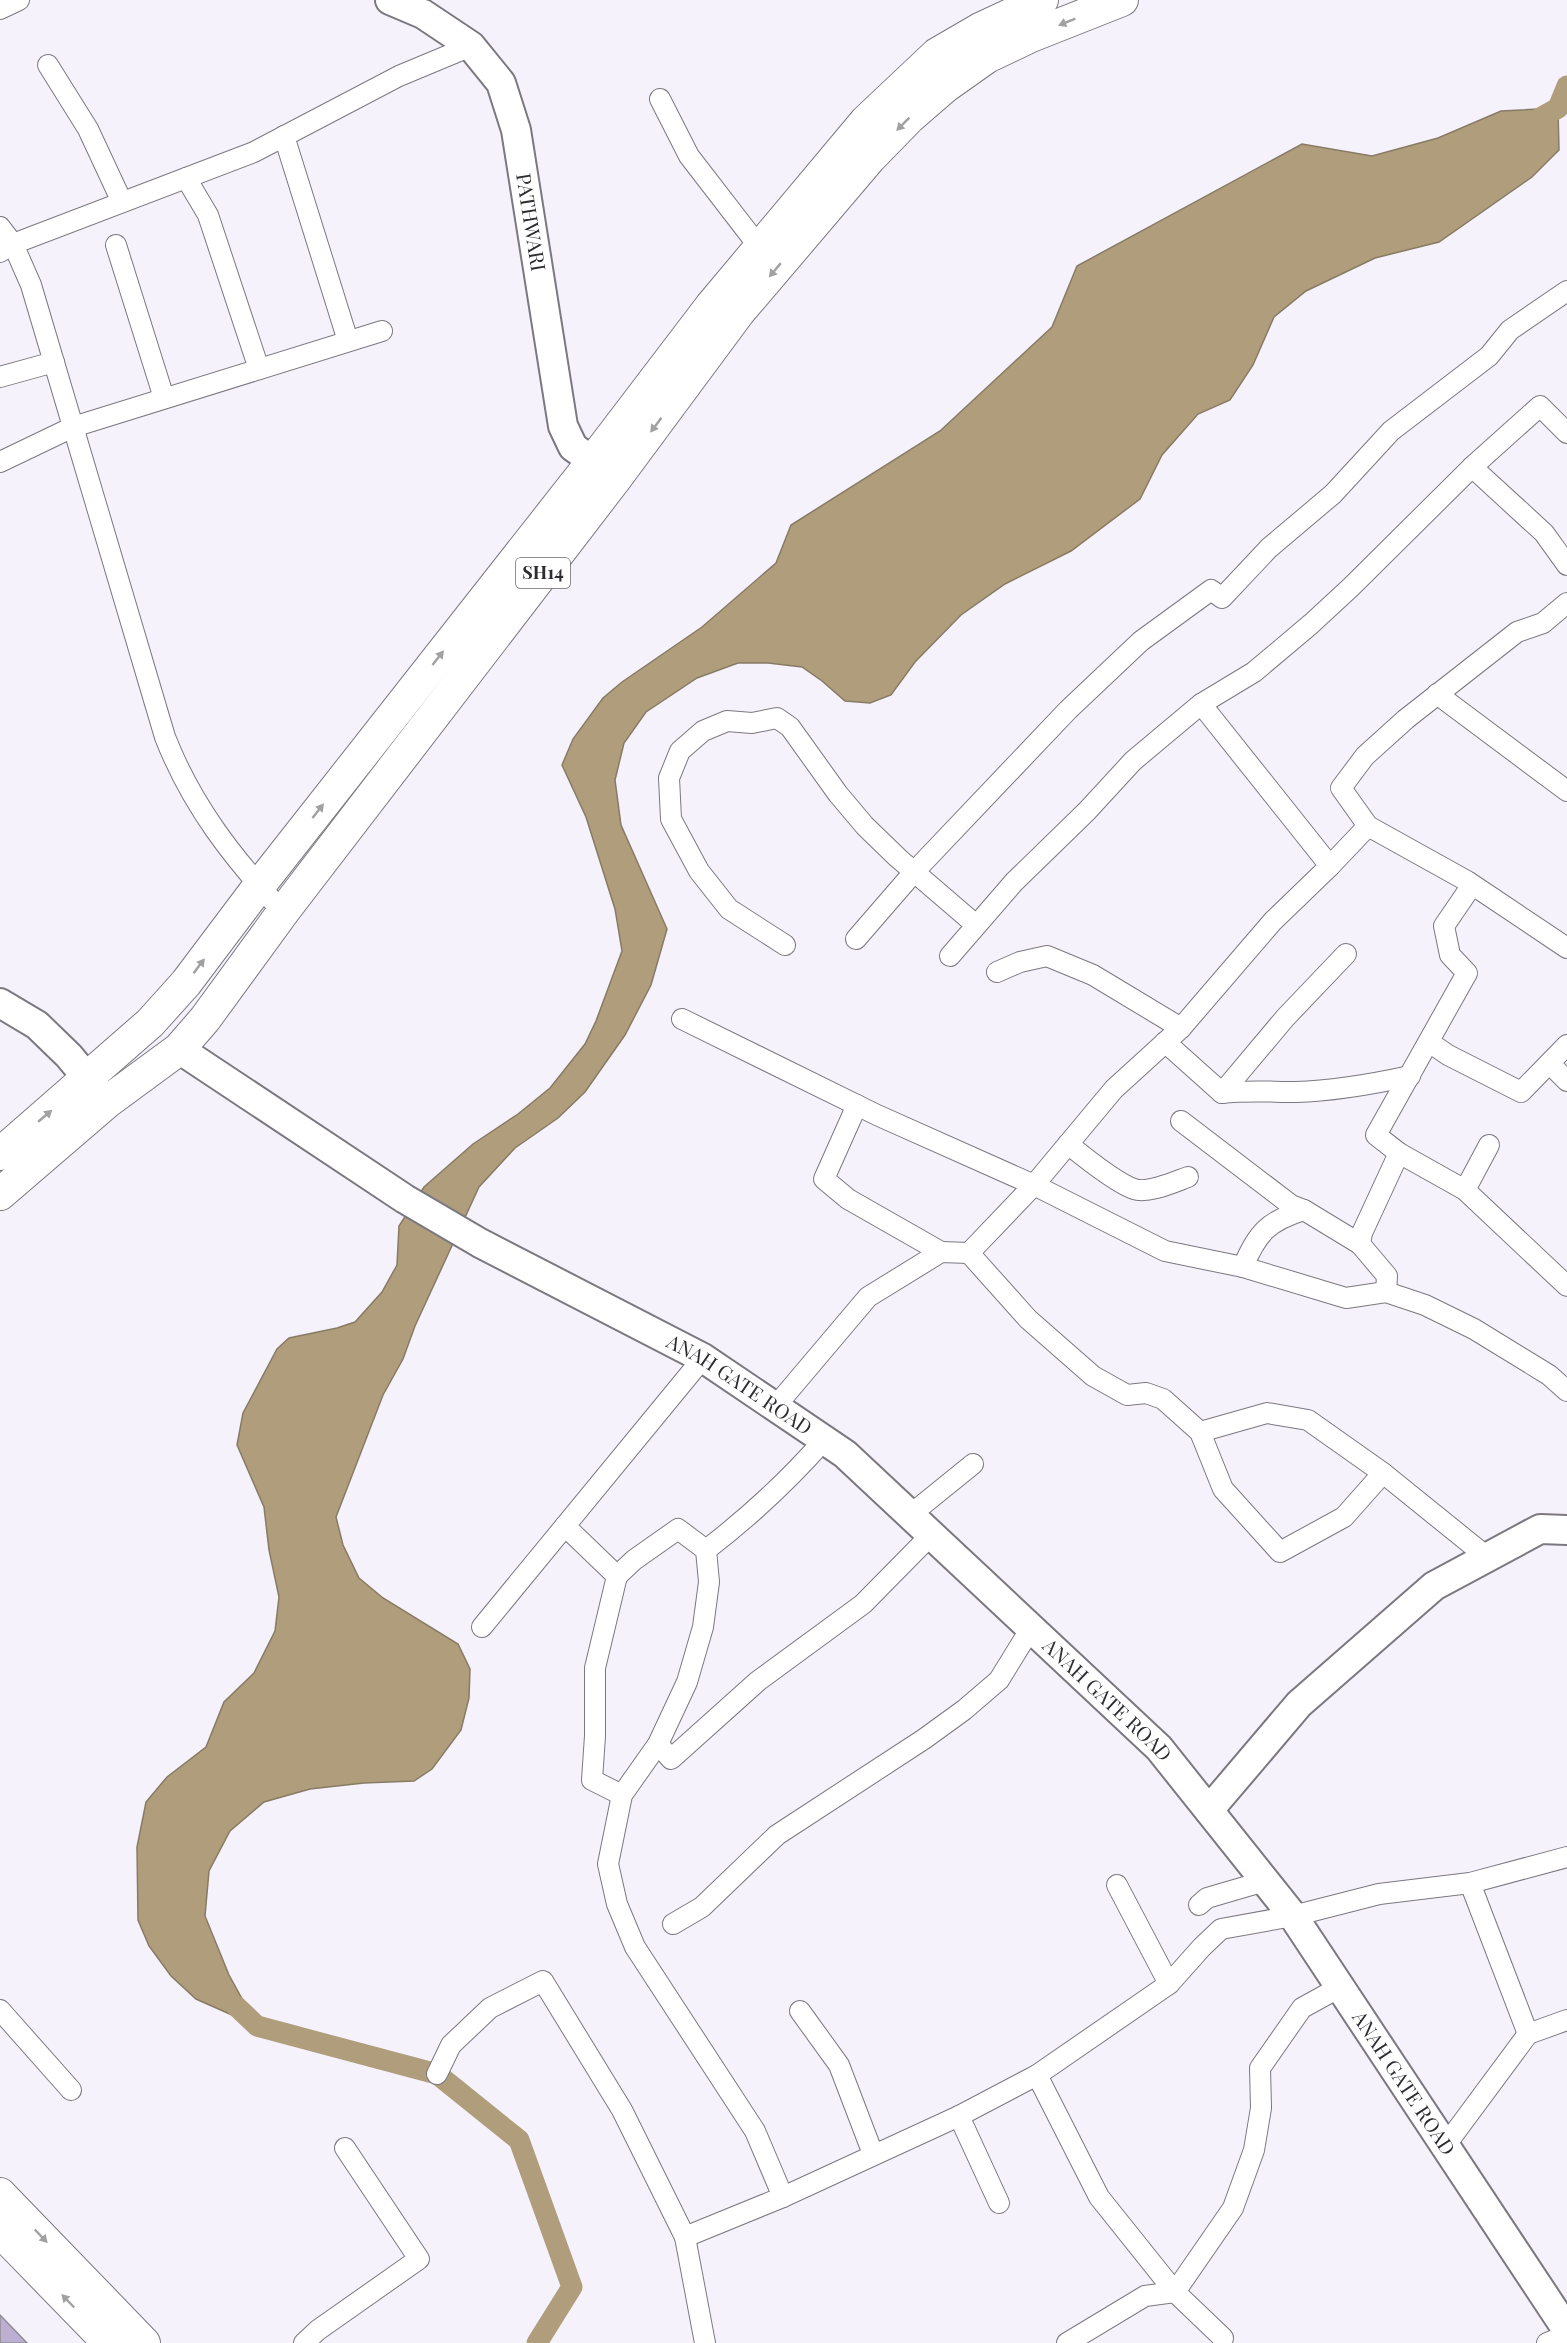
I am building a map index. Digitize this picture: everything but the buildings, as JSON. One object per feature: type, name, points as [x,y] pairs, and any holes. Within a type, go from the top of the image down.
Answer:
[{"type":"main road","name":"SH14","points":[[0,1194],[107,1102],[182,1045],[205,1019],[604,470],[711,306],[866,121],[937,54],[980,29],[1042,0]]},
{"type":"main road","name":"SH14","points":[[0,1154],[157,1015],[186,983],[259,886],[604,470],[870,158],[909,118],[946,86],[987,57],[1031,36],[1122,0]]},
{"type":"main road","points":[[157,1015],[167,1008],[174,1008],[185,1013],[189,1018],[191,1030],[182,1045]]},
{"type":"main road","points":[[121,1048],[116,1063],[120,1073],[129,1078],[140,1078],[144,1075]]},
{"type":"main road","points":[[0,2194],[144,2343]]},
{"type":"main road","points":[[0,2230],[109,2343]]},
{"type":"street","name":"PATHWARI","points":[[390,0],[423,14],[471,46],[501,84],[516,130],[563,426],[573,447],[604,470]]},
{"type":"street","points":[[6,248],[254,152],[399,76],[471,46]]},
{"type":"street","points":[[48,65],[88,129],[122,202]]},
{"type":"street","points":[[660,99],[689,156],[760,248]]},
{"type":"street","points":[[285,136],[348,341]]},
{"type":"street","points":[[186,178],[208,215],[259,369]]},
{"type":"street","points":[[0,227],[6,248],[31,285],[165,737],[178,771],[197,805],[224,844],[283,912]]},
{"type":"street","points":[[116,245],[164,398]]},
{"type":"street","points":[[856,939],[914,872],[1068,710],[1142,641],[1211,590],[1222,598],[1269,548],[1333,494],[1391,431],[1489,356],[1510,330],[1567,291]]},
{"type":"street","points":[[0,462],[73,426],[382,331]]},
{"type":"street","points":[[0,377],[54,362]]},
{"type":"street","points":[[950,956],[1014,882],[1133,761],[1201,704],[1254,672],[1311,624],[1472,467],[1540,406],[1567,432]]},
{"type":"street","points":[[1472,467],[1544,533],[1567,565]]},
{"type":"street","points":[[1567,603],[1543,623],[1517,632],[1437,694],[1365,756],[1341,788],[1368,826],[1472,885],[1567,948]]},
{"type":"street","points":[[1437,694],[1567,791]]},
{"type":"street","points":[[1201,704],[1330,866]]},
{"type":"street","points":[[785,945],[729,909],[699,871],[671,819],[669,778],[680,751],[703,731],[727,721],[752,723],[777,718],[790,728],[838,794],[865,826],[976,926]]},
{"type":"street","points":[[969,1253],[1034,1185],[1114,1089],[1181,1028],[1273,921],[1368,826]]},
{"type":"street","points":[[1472,885],[1444,926],[1450,955],[1467,973],[1376,1135],[1399,1153],[1465,1190],[1567,1286]]},
{"type":"street","points":[[1222,1093],[1285,1018],[1346,954]]},
{"type":"street","points":[[997,972],[1020,962],[1047,957],[1093,975],[1181,1028]]},
{"type":"street","points":[[0,1003],[37,1025],[69,1056],[107,1102]]},
{"type":"street","points":[[682,1019],[857,1105],[1034,1185],[1166,1251],[1243,1267],[1346,1298],[1386,1292],[1425,1305],[1558,1372],[1567,1391]]},
{"type":"street","points":[[1165,1042],[1222,1093],[1248,1090],[1298,1092],[1374,1084],[1410,1076]]},
{"type":"street","points":[[1429,1042],[1448,1055],[1521,1092],[1567,1045]]},
{"type":"street","name":"ANAH GATE ROAD","points":[[182,1045],[405,1199],[480,1243],[703,1358],[845,1454],[1159,1748],[1293,1916],[1567,2330]]},
{"type":"street","points":[[1550,1064],[1567,1081]]},
{"type":"street","points":[[857,1105],[824,1179],[848,1199],[941,1252],[969,1253],[1028,1319],[1093,1376],[1127,1395],[1146,1393],[1163,1399],[1200,1432],[1223,1490],[1280,1552],[1344,1517],[1383,1473]]},
{"type":"street","points":[[1181,1120],[1291,1205],[1304,1210],[1360,1244],[1387,1276],[1386,1292]]},
{"type":"street","points":[[1068,1144],[1098,1167],[1135,1190],[1163,1187],[1188,1177]]},
{"type":"street","points":[[1465,1190],[1489,1145]]},
{"type":"street","points":[[1360,1244],[1362,1233],[1399,1153]]},
{"type":"street","points":[[1243,1267],[1251,1249],[1265,1228],[1304,1210]]},
{"type":"street","points":[[775,1407],[868,1297],[941,1252]]},
{"type":"street","points":[[482,1627],[703,1358]]},
{"type":"street","points":[[1200,1432],[1267,1413],[1308,1420],[1383,1473],[1487,1557]]},
{"type":"street","points":[[706,1550],[744,1521],[798,1469],[824,1440]]},
{"type":"street","points":[[910,1515],[973,1464]]},
{"type":"street","points":[[565,1526],[617,1576]]},
{"type":"street","points":[[622,1795],[592,1780],[595,1736],[595,1668],[617,1576],[634,1560],[678,1529],[706,1550],[709,1582],[703,1627],[687,1682],[658,1744],[622,1795],[608,1864],[616,1904],[635,1947],[755,2131],[783,2197]]},
{"type":"street","points":[[1209,1810],[1299,1704],[1434,1586],[1540,1529],[1567,1530]]},
{"type":"street","points":[[658,1744],[671,1759],[758,1681],[863,1604],[931,1535]]},
{"type":"street","points":[[673,1924],[702,1907],[777,1835],[924,1739],[964,1710],[999,1680],[1031,1628]]},
{"type":"street","points":[[685,2236],[783,2197],[959,2116],[1037,2075],[1169,1984],[1221,1929],[1293,1916],[1379,1894],[1470,1883],[1567,1857]]},
{"type":"street","points":[[1200,1905],[1207,1898],[1265,1881]]},
{"type":"street","points":[[1470,1883],[1528,2034]]},
{"type":"street","points":[[1117,1885],[1169,1984]]},
{"type":"street","points":[[437,2074],[451,2045],[490,2008],[543,1981],[622,2110],[685,2236],[705,2343]]},
{"type":"street","points":[[1067,2343],[1145,2296],[1175,2292],[1233,2208],[1254,2150],[1261,2108],[1260,2068],[1302,2008],[1340,1987]]},
{"type":"street","points":[[0,2010],[71,2090]]},
{"type":"street","points":[[800,2011],[839,2065],[873,2154]]},
{"type":"street","points":[[1445,2146],[1528,2034],[1567,2020]]},
{"type":"street","points":[[1037,2075],[1099,2197],[1175,2292],[1223,2338]]},
{"type":"street","points":[[959,2116],[999,2203]]},
{"type":"street","points":[[304,2343],[318,2330],[419,2259],[345,2148]]},
{"type":"street","points":[[1547,2343],[1567,2335]]},
{"type":"shaded area","points":[[1558,108],[1559,150],[1532,177],[1439,242],[1375,258],[1306,291],[1274,317],[1253,365],[1230,400],[1198,414],[1162,455],[1140,499],[1071,551],[1005,584],[961,615],[915,662],[891,695],[870,703],[845,701],[802,667],[768,663],[738,663],[697,678],[646,712],[624,743],[615,780],[621,825],[667,929],[651,985],[625,1035],[585,1092],[558,1118],[515,1148],[479,1187],[415,1326],[403,1359],[383,1395],[336,1517],[343,1545],[359,1578],[383,1598],[458,1644],[470,1669],[469,1698],[461,1730],[432,1769],[414,1781],[364,1783],[310,1789],[264,1802],[230,1831],[209,1871],[205,1916],[229,1975],[257,2026],[196,1999],[171,1976],[149,1946],[138,1920],[137,1847],[146,1802],[167,1777],[206,1747],[224,1702],[254,1673],[275,1631],[279,1597],[269,1550],[264,1507],[237,1445],[243,1413],[277,1349],[289,1338],[355,1322],[382,1292],[397,1265],[399,1226],[424,1187],[473,1144],[518,1114],[550,1088],[585,1044],[622,951],[615,909],[586,817],[562,765],[573,739],[603,698],[622,682],[702,627],[776,563],[791,525],[940,431],[1052,327],[1077,266],[1302,144],[1372,156],[1438,138],[1501,111]]},
{"type":"waterway","points":[[1535,121],[1558,108],[1567,86]]},
{"type":"waterway","points":[[236,2006],[257,2026],[437,2074],[519,2140],[572,2287],[537,2343]]}]
